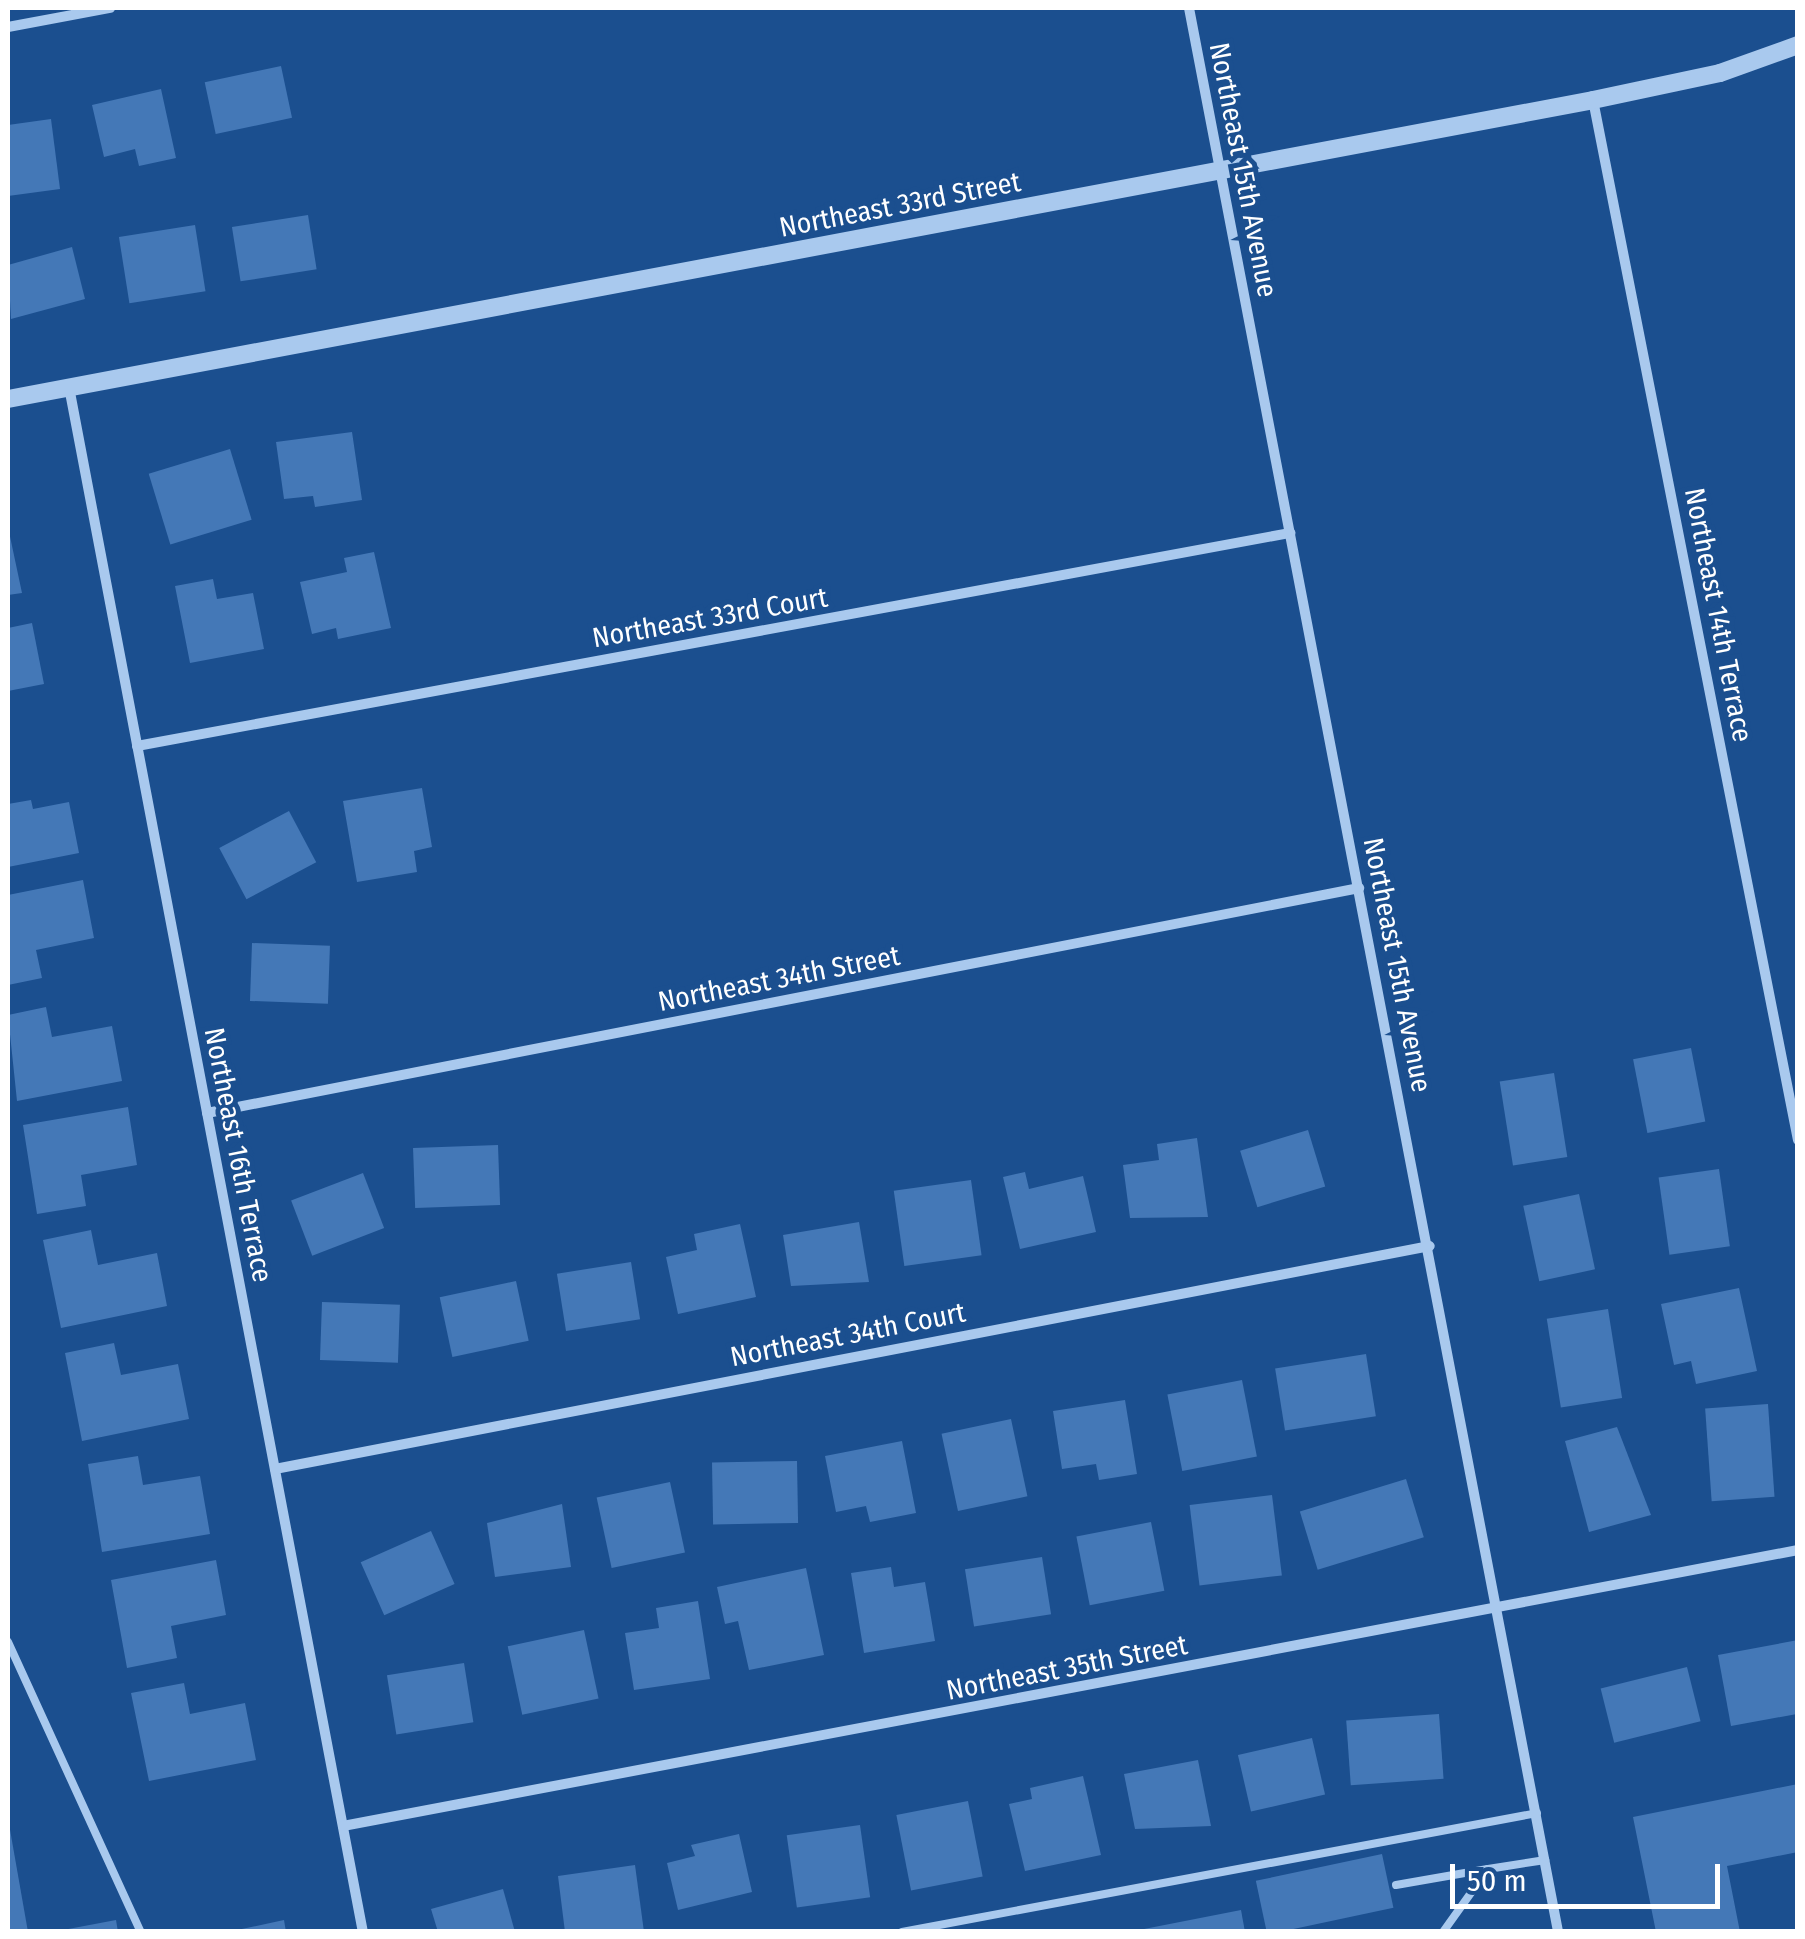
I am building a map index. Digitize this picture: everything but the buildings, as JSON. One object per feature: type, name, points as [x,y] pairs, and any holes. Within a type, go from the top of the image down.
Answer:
[{"type":"street","points":[[8,27],[110,8]]},
{"type":"street","name":"Northeast 15th Avenue","points":[[1188,8],[1500,1609],[1558,1932]]},
{"type":"street","name":"Northeast 33rd Street","points":[[8,399],[1593,100],[1720,74],[1798,45]]},
{"type":"street","name":"Northeast 14th Terrace","points":[[1593,100],[1798,1140]]},
{"type":"street","name":"Northeast 16th Terrace","points":[[69,387],[363,1932]]},
{"type":"street","name":"Northeast 33rd Court","points":[[138,746],[1290,533]]},
{"type":"street","name":"Northeast 34th Street","points":[[207,1113],[1360,888]]},
{"type":"street","name":"Northeast 34th Court","points":[[275,1469],[1430,1246]]},
{"type":"street","name":"Northeast 35th Street","points":[[343,1826],[1798,1550]]},
{"type":"lane","points":[[8,1642],[141,1932]]},
{"type":"lane","points":[[902,1932],[1537,1812]]},
{"type":"lane","points":[[1396,1886],[1545,1860]]},
{"type":"lane","points":[[1443,1932],[1488,1869]]}]
